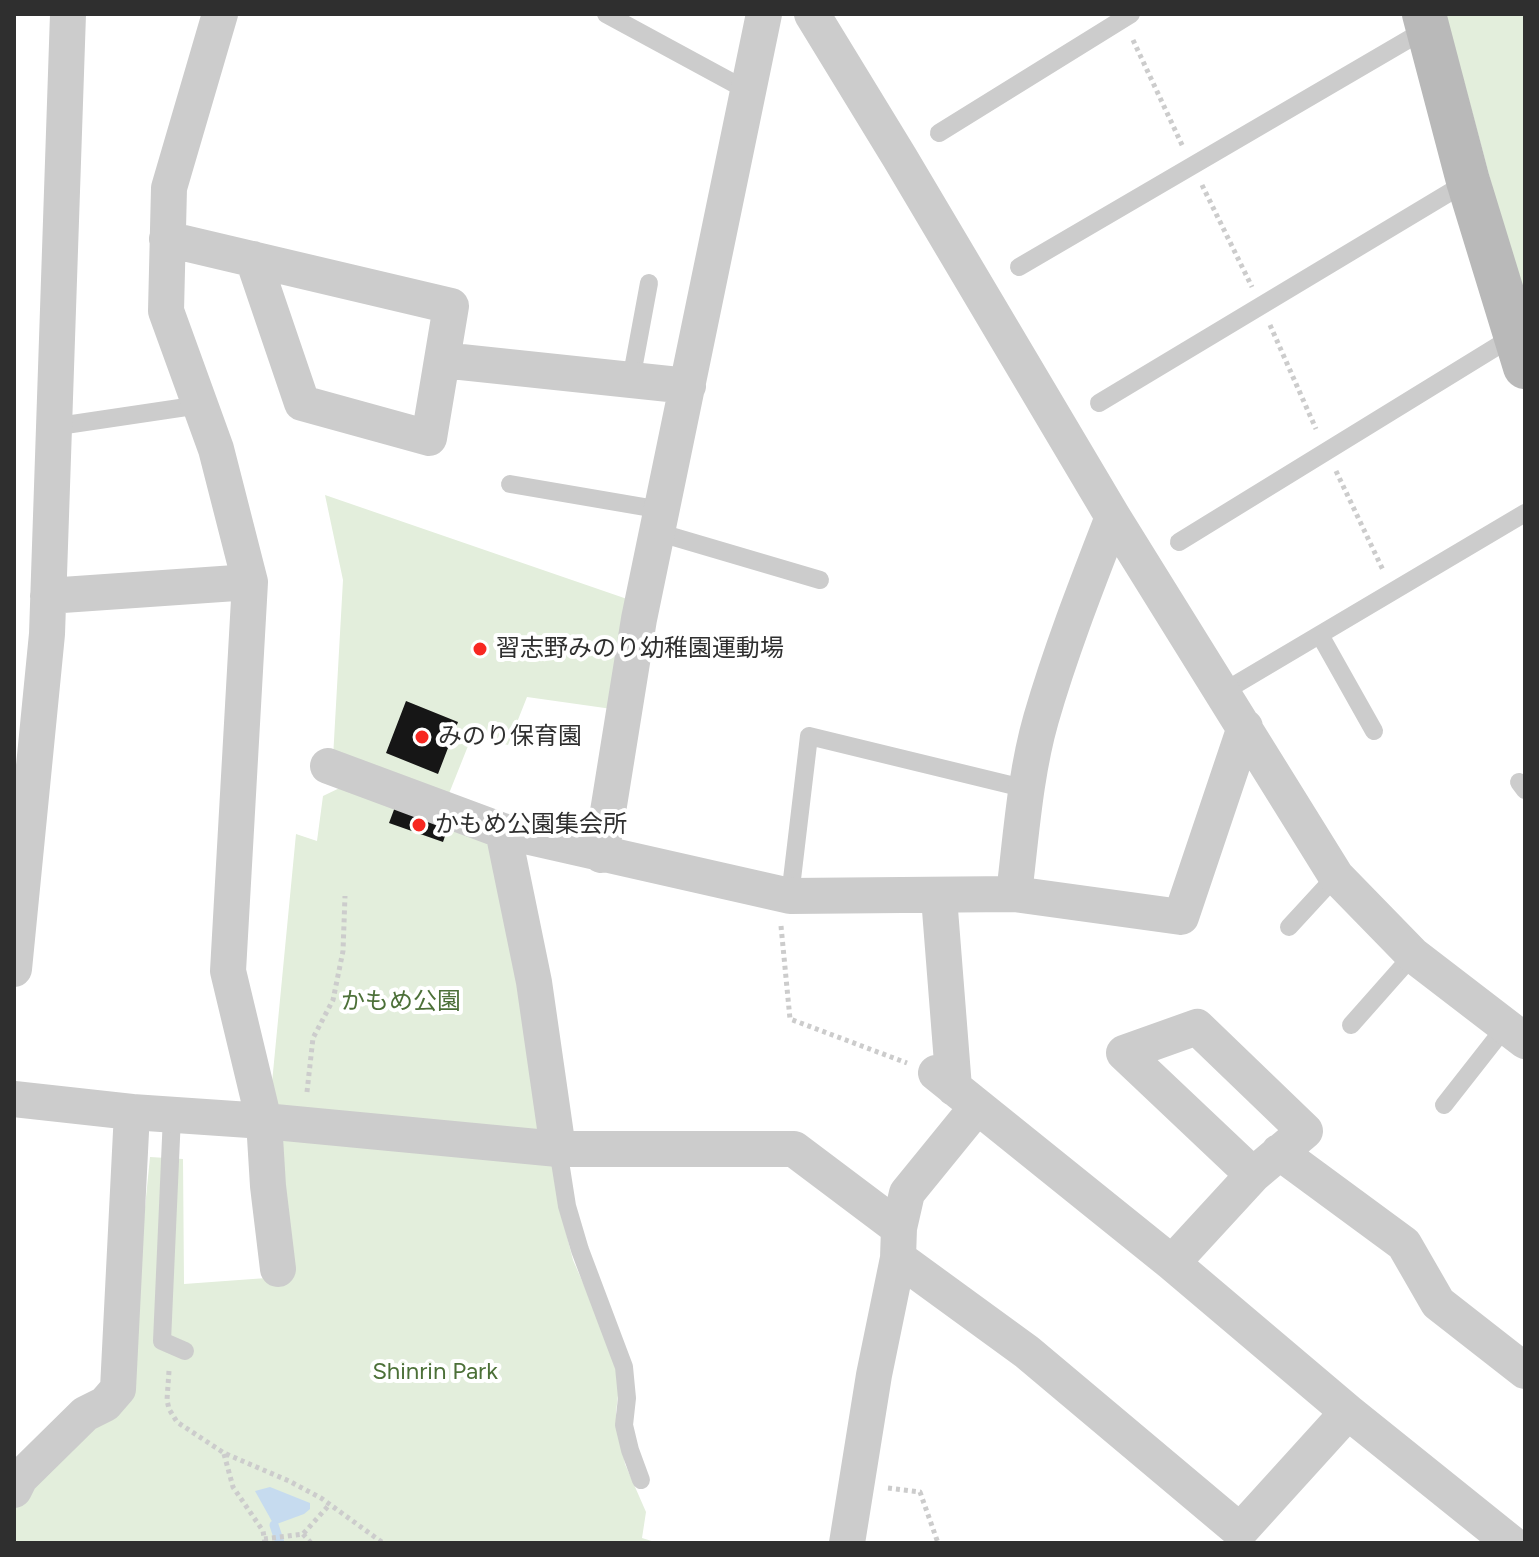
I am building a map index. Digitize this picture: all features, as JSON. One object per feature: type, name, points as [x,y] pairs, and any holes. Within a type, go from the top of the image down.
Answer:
[{"type":"street","points":[[14,969],[36,610],[52,427],[68,14]]},
{"type":"street","points":[[220,14],[169,188],[166,311],[216,449],[250,582],[228,971],[264,1121],[278,1269]]},
{"type":"street","points":[[601,855],[639,619],[764,14]]},
{"type":"street","points":[[812,14],[1113,517],[1336,876],[1413,955],[1515,1033]]},
{"type":"street","points":[[1426,21],[1468,181],[1520,351]]},
{"type":"street","points":[[167,239],[253,259],[451,306],[429,438],[302,403],[253,259]]},
{"type":"street","points":[[442,360],[688,386]]},
{"type":"street","points":[[1014,894],[1027,789],[1040,722],[1078,607],[1113,517]]},
{"type":"street","points":[[36,610],[250,582]]},
{"type":"street","points":[[328,766],[503,831],[784,894],[939,897],[1014,894],[1181,917],[1245,727]]},
{"type":"street","points":[[503,831],[534,982],[558,1149]]},
{"type":"street","points":[[847,1543],[907,1193],[955,1089],[939,897]]},
{"type":"street","points":[[955,1089],[1172,1263],[1348,1412],[1511,1543]]},
{"type":"street","points":[[14,1099],[172,1116],[304,1124],[558,1149],[794,1149],[899,1243],[1240,1531],[1348,1412]]},
{"type":"street","points":[[14,1490],[20,1478],[85,1414],[105,1404],[118,1389],[132,1112]]},
{"type":"street","points":[[1172,1263],[1266,1163],[1404,1244],[1438,1303],[1525,1371]]},
{"type":"lane","points":[[606,14],[748,91]]},
{"type":"lane","points":[[939,133],[1131,14]]},
{"type":"lane","points":[[1019,267],[1426,21]]},
{"type":"lane","points":[[1099,403],[1468,181]]},
{"type":"lane","points":[[631,380],[649,283]]},
{"type":"lane","points":[[1179,542],[1520,351]]},
{"type":"lane","points":[[52,427],[200,405]]},
{"type":"lane","points":[[510,484],[659,521],[820,580]]},
{"type":"lane","points":[[1223,692],[1525,513]]},
{"type":"lane","points":[[1320,635],[1374,731]]},
{"type":"lane","points":[[784,894],[809,736],[1027,789]]},
{"type":"lane","points":[[1289,927],[1336,876]]},
{"type":"lane","points":[[1351,1025],[1413,955]]},
{"type":"lane","points":[[1444,1105],[1515,1033]]},
{"type":"lane","points":[[172,1116],[162,1341],[179,1348]]},
{"type":"lane","points":[[558,1149],[567,1206],[580,1250],[624,1367],[627,1398],[624,1425],[641,1480]]},
{"type":"path","points":[[784,894],[790,1019],[955,1089]]},
{"type":"path","points":[[304,1124],[313,1038],[333,1000],[343,951],[345,896]]},
{"type":"path","points":[[179,1348],[168,1389],[169,1409],[177,1422],[224,1453],[289,1481],[330,1504],[383,1543]]},
{"type":"path","points":[[224,1453],[233,1487],[263,1531],[265,1541],[303,1534],[330,1504]]},
{"type":"path","points":[[855,1486],[920,1492],[938,1543]]},
{"type":"path","points":[[303,1534],[311,1543]]},
{"type":"green space","points":[[1446,14],[1525,14],[1525,286],[1520,291]]},
{"type":"green space","name":"習志野みのり幼稚園運動場","points":[[325,495],[630,600],[612,709],[527,697],[508,745],[472,736],[446,801],[333,758],[343,580]]},
{"type":"green space","name":"かもめ公園","points":[[350,783],[496,845],[541,1127],[535,1137],[281,1114],[271,1093],[296,834],[317,841],[323,796]]},
{"type":"green space","name":"Shinrin Park","points":[[282,1133],[544,1160],[556,1169],[564,1225],[573,1260],[617,1371],[619,1388],[616,1412],[625,1464],[646,1512],[642,1538],[658,1543],[14,1543],[14,1510],[27,1481],[127,1389],[150,1157],[183,1159],[184,1284],[294,1276],[285,1201]]},
{"type":"water","points":[[270,1487],[310,1503],[310,1509],[274,1525],[255,1491]]},
{"type":"building","name":"みのり保育園","points":[[406,701],[458,722],[438,774],[386,753]]},
{"type":"building","name":"かもめ公園集会所","points":[[395,807],[448,827],[443,842],[389,823]]},
{"type":"waterway","points":[[274,1525],[280,1543]]},
{"type":"place","name":"習志野みのり幼稚園運動場","points":[[480,649]]},
{"type":"place","name":"みのり保育園","points":[[422,737]]},
{"type":"place","name":"かもめ公園集会所","points":[[419,825]]}]
